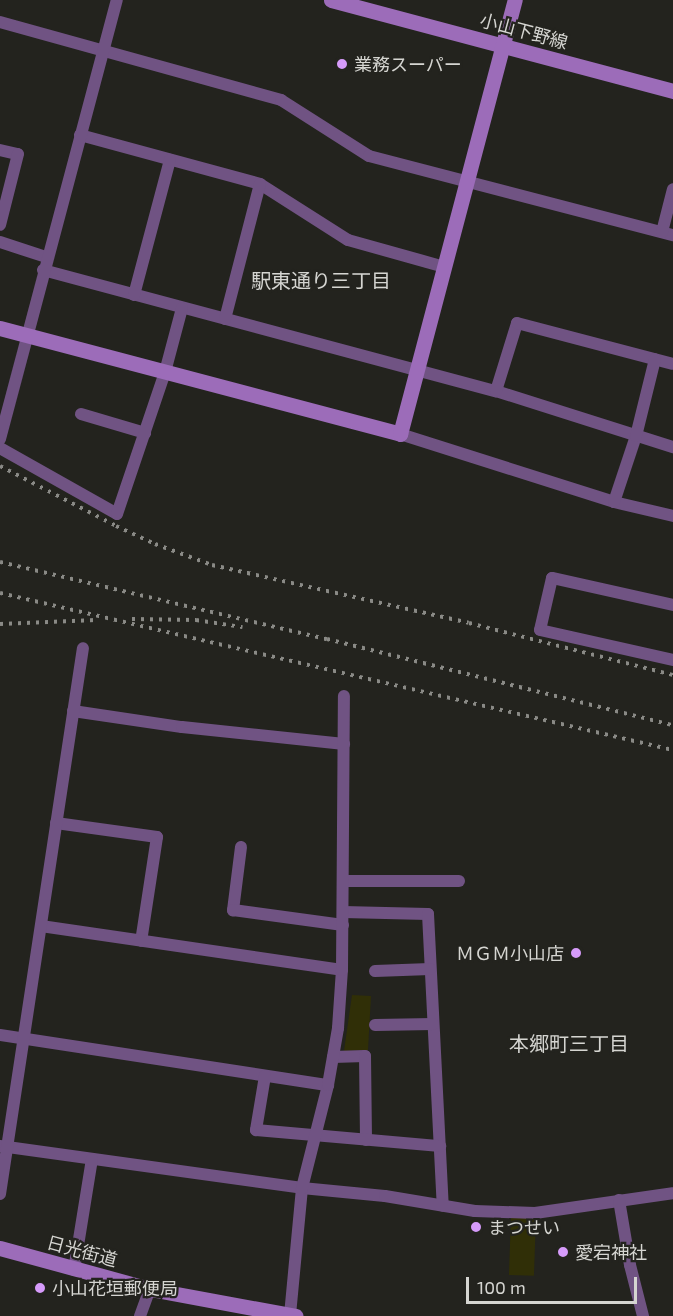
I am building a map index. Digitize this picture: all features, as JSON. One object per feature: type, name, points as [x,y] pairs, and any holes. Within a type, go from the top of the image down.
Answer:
[{"type":"street","points":[[0,439],[46,257],[117,0]]},
{"type":"street","name":"小山下野線","points":[[331,0],[673,91]]},
{"type":"street","points":[[400,434],[515,0]]},
{"type":"street","points":[[0,22],[281,100],[369,156],[667,233],[673,189]]},
{"type":"street","points":[[80,135],[260,184],[348,240],[446,267]]},
{"type":"street","points":[[0,150],[18,154],[0,225]]},
{"type":"street","points":[[134,295],[170,160]]},
{"type":"street","points":[[225,319],[260,184]]},
{"type":"street","points":[[0,242],[46,257]]},
{"type":"street","points":[[43,270],[496,391],[673,447]]},
{"type":"street","points":[[0,448],[117,514],[165,372],[182,308]]},
{"type":"street","points":[[496,391],[517,323],[673,364]]},
{"type":"street","points":[[0,328],[400,434],[614,502],[673,516]]},
{"type":"street","points":[[614,502],[636,436],[655,359]]},
{"type":"street","points":[[81,414],[145,433]]},
{"type":"street","points":[[673,605],[552,579],[540,630],[673,660]]},
{"type":"street","points":[[0,1194],[4,1146],[25,1039],[83,648]]},
{"type":"street","points":[[293,1315],[302,1188],[328,1085],[338,1028],[342,970],[344,696]]},
{"type":"street","points":[[73,711],[182,727],[344,744]]},
{"type":"street","points":[[57,823],[157,837],[141,941]]},
{"type":"street","points":[[240,847],[233,910],[342,925]]},
{"type":"street","points":[[343,881],[459,881]]},
{"type":"street","points":[[343,912],[428,914],[443,1206]]},
{"type":"street","points":[[41,926],[342,970]]},
{"type":"street","points":[[375,971],[430,969]]},
{"type":"street","points":[[375,1025],[433,1024]]},
{"type":"street","points":[[0,1035],[328,1085]]},
{"type":"street","points":[[333,1057],[365,1056],[366,1140]]},
{"type":"street","points":[[265,1076],[256,1130],[315,1137],[440,1146]]},
{"type":"street","points":[[4,1146],[475,1211],[535,1214],[673,1193]]},
{"type":"street","points":[[74,1270],[92,1158]]},
{"type":"street","points":[[619,1200],[630,1265],[643,1316]]},
{"type":"street","name":"日光街道","points":[[0,1248],[150,1289],[293,1315]]},
{"type":"street","points":[[140,1316],[150,1289]]},
{"type":"shaded area","points":[[352,995],[371,996],[368,1050],[344,1051]]},
{"type":"shaded area","points":[[511,1216],[536,1217],[534,1276],[509,1275]]},
{"type":"railway","points":[[0,466],[116,526],[155,544],[212,565],[469,623],[673,675]]},
{"type":"railway","points":[[0,562],[327,639],[673,725]]},
{"type":"railway","points":[[0,593],[673,750]]},
{"type":"railway","points":[[132,619],[196,620],[242,627]]},
{"type":"railway","points":[[0,624],[96,620]]},
{"type":"place","name":"業務スーパー","points":[[342,64]]},
{"type":"place","name":"ＭＧＭ小山店","points":[[576,953]]},
{"type":"place","name":"まつせい","points":[[476,1227]]},
{"type":"place","name":"愛宕神社","points":[[563,1252]]},
{"type":"place","name":"小山花垣郵便局","points":[[40,1288]]},
{"type":"district","name":"駅東通り三丁目","points":[[321,280]]},
{"type":"district","name":"本郷町三丁目","points":[[569,1043]]}]
